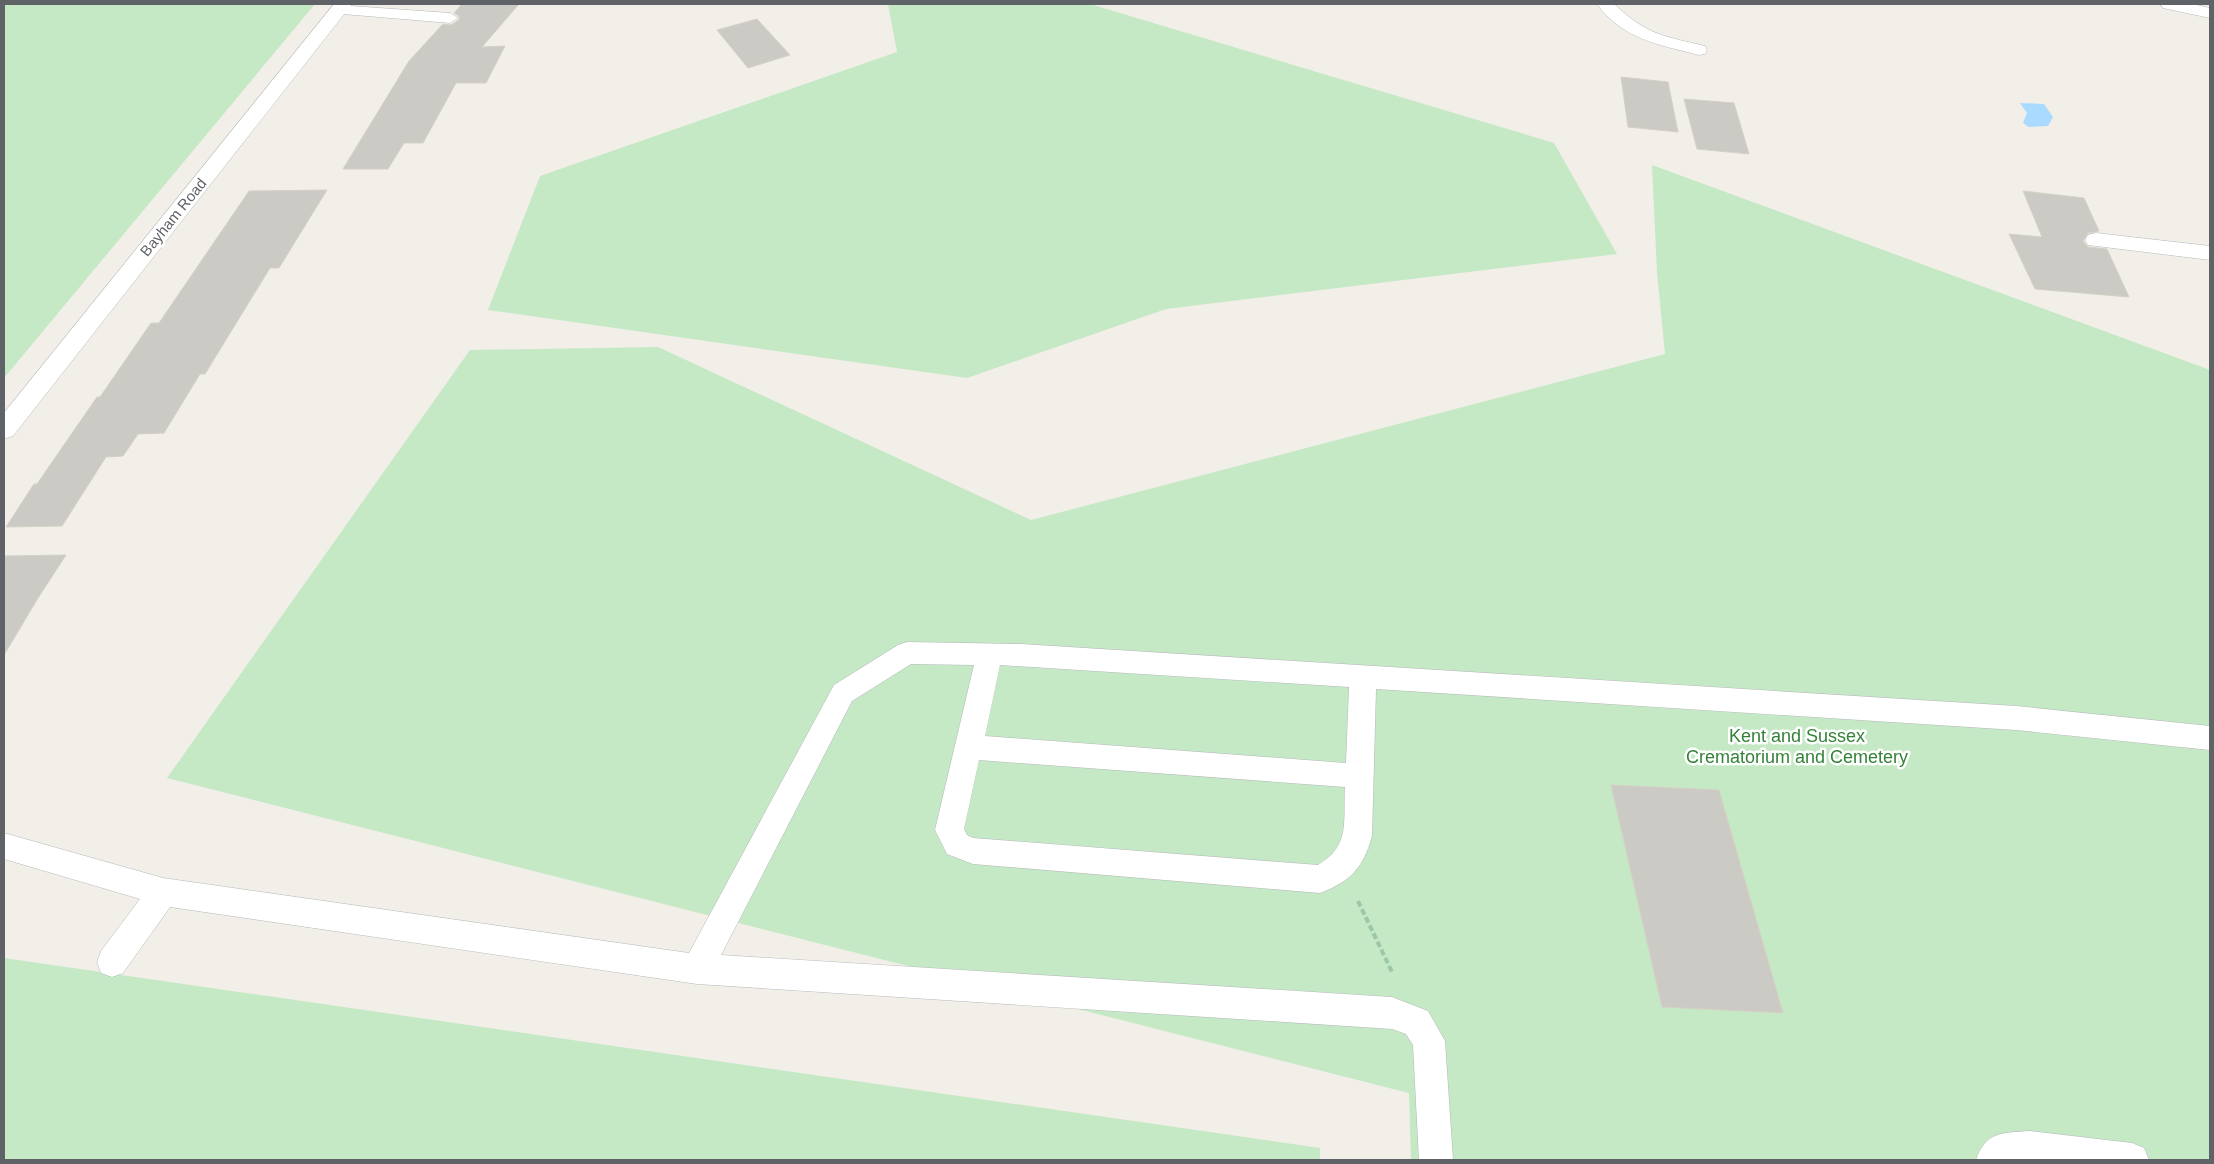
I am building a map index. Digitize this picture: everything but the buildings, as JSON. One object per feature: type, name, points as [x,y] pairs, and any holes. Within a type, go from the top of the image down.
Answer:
[{"type":"main road","points":[[2169,4],[2210,13]]},
{"type":"main road","name":"Bayham Road","points":[[4,430],[340,7]]},
{"type":"main road","points":[[2096,240],[2210,253]]},
{"type":"lane","points":[[1605,4],[1625,23],[1647,37],[1699,50]]},
{"type":"lane","points":[[340,7],[450,18]]},
{"type":"lane","points":[[697,970],[843,693],[907,653],[990,654],[2016,718],[2210,738]]},
{"type":"lane","points":[[990,654],[949,830],[957,844],[973,851],[1320,879],[1341,868],[1353,854],[1357,836],[1363,676]]},
{"type":"lane","points":[[968,747],[1359,776]]},
{"type":"lane","points":[[4,846],[163,892],[697,970],[1392,1014],[1416,1022],[1429,1041],[1436,1160]]},
{"type":"lane","points":[[112,962],[163,892]]},
{"type":"lane","points":[[1993,1160],[2002,1150],[2030,1148],[2132,1160]]},
{"type":"path","points":[[1341,868],[1416,1022]]},
{"type":"green space","points":[[4,4],[315,4],[4,378]]},
{"type":"green space","points":[[888,4],[1090,4],[1554,143],[1617,254],[1166,309],[967,378],[488,310],[540,176],[897,52]]},
{"type":"green space","name":"Kent and Sussex Crematorium and Cemetery","points":[[1652,165],[2210,370],[2210,1160],[1411,1160],[1409,1093],[167,778],[470,350],[658,347],[1031,520],[1665,354],[1657,272]]},
{"type":"green space","points":[[4,958],[1320,1148],[1320,1160],[4,1160]]},
{"type":"water","points":[[2020,103],[2044,104],[2053,117],[2048,126],[2029,127],[2023,123],[2027,113]]}]
